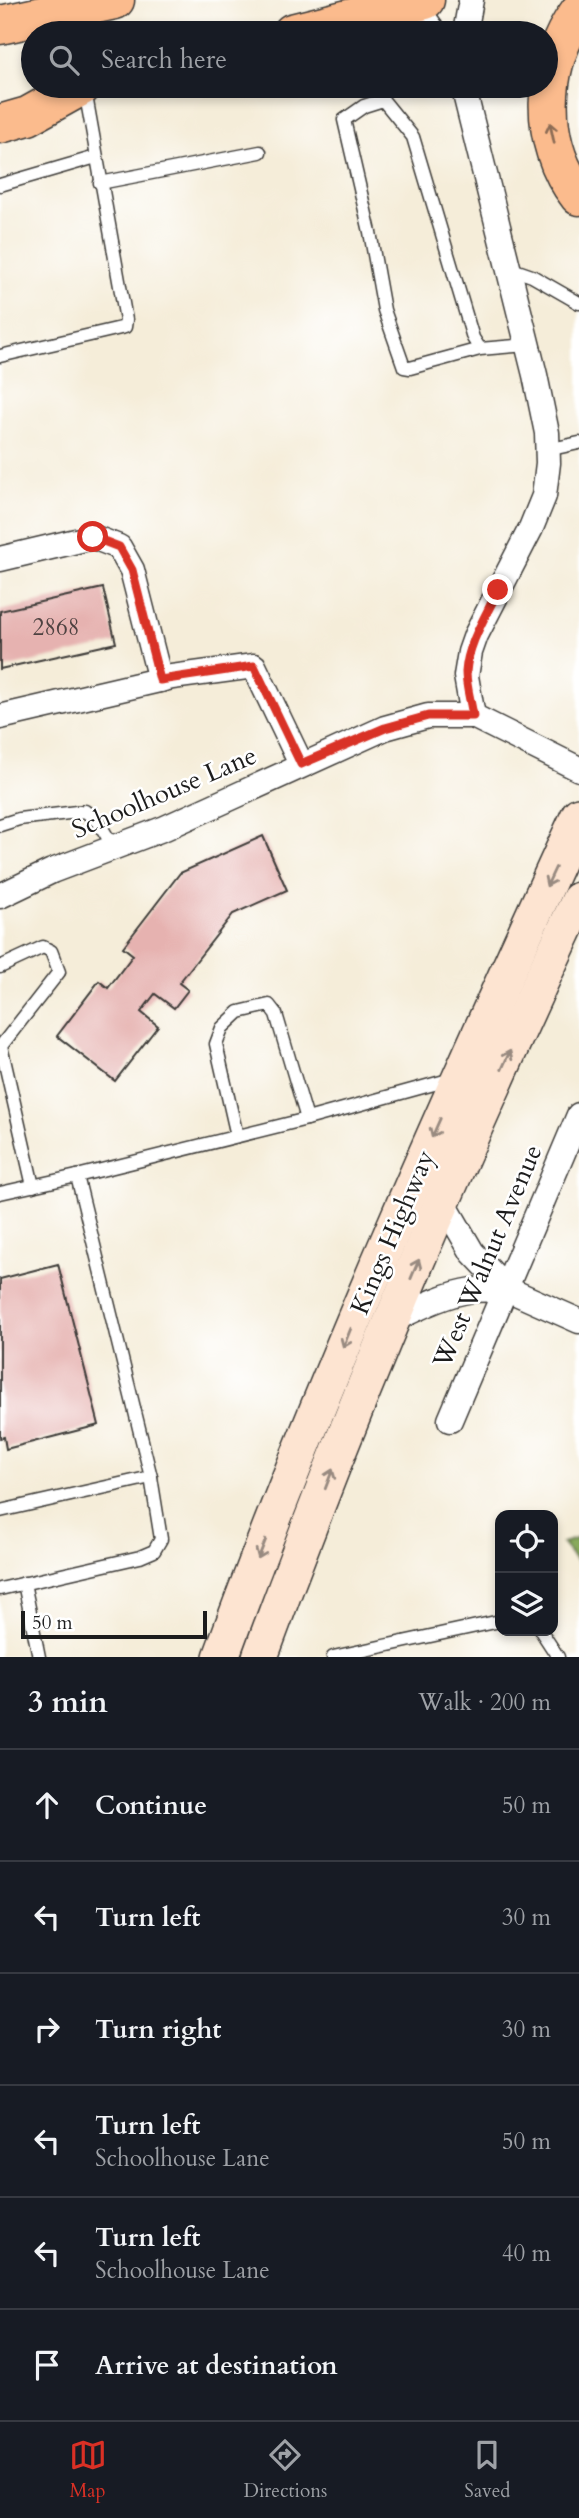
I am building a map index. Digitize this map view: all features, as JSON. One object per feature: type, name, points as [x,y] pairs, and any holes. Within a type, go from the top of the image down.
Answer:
[{"type":"highway","points":[[0,25],[115,0]]},
{"type":"highway","points":[[341,21],[419,2]]},
{"type":"highway","points":[[558,48],[568,26],[579,12]]},
{"type":"highway","points":[[0,101],[21,97]]},
{"type":"highway","points":[[0,124],[28,116],[60,98]]},
{"type":"highway","points":[[549,98],[551,133],[565,172],[579,195]]},
{"type":"main road","name":"Kings Highway","points":[[221,1657],[334,1369],[460,1077],[579,815]]},
{"type":"main road","name":"Kings Highway","points":[[260,1657],[351,1420],[393,1320],[527,1011],[579,900]]},
{"type":"street","points":[[467,21],[471,0]]},
{"type":"street","points":[[419,2],[429,21]]},
{"type":"street","points":[[466,98],[547,433],[544,496],[470,652],[466,676],[473,716]]},
{"type":"street","points":[[0,559],[93,537],[119,547],[132,570],[160,680]]},
{"type":"street","points":[[0,717],[160,680],[254,666],[301,764]]},
{"type":"street","name":"Schoolhouse Lane","points":[[0,896],[52,872],[165,828],[385,728],[428,716],[473,716],[579,769]]},
{"type":"street","name":"West Walnut Avenue","points":[[450,1420],[579,1115]]},
{"type":"street","points":[[443,1202],[472,1252],[507,1289],[579,1321]]},
{"type":"street","points":[[393,1320],[431,1302],[471,1290],[507,1289]]},
{"type":"lane","points":[[0,356],[125,327],[126,320],[84,98]]},
{"type":"lane","points":[[480,349],[473,338],[413,136],[383,100],[365,106],[344,120],[370,232],[384,310],[404,367],[410,368],[480,349],[527,345]]},
{"type":"lane","points":[[100,183],[260,152]]},
{"type":"lane","points":[[0,185],[96,157]]},
{"type":"lane","points":[[509,268],[532,276],[579,303]]},
{"type":"lane","points":[[547,450],[579,443]]},
{"type":"lane","points":[[0,825],[19,819],[85,811],[99,823],[114,848]]},
{"type":"lane","points":[[0,967],[43,947],[51,951],[59,972],[0,1045],[33,1186]]},
{"type":"lane","points":[[237,1136],[216,1044],[222,1028],[239,1012],[269,1005],[276,1014],[307,1119]]},
{"type":"lane","points":[[0,1193],[307,1119],[460,1077]]},
{"type":"lane","points":[[0,1589],[139,1557],[154,1551],[161,1539],[151,1477],[77,1176]]},
{"type":"lane","points":[[0,1511],[151,1477]]},
{"type":"lane","points":[[23,1583],[39,1657]]},
{"type":"lane","points":[[333,1657],[495,1622]]},
{"type":"lane","points":[[544,1636],[558,1657]]},
{"type":"green space","points":[[579,1538],[579,1564],[562,1543]]},
{"type":"building","points":[[103,588],[116,643],[0,669],[0,611]]},
{"type":"building","points":[[263,836],[287,890],[233,914],[179,983],[188,990],[174,1008],[155,994],[141,1012],[158,1026],[115,1081],[57,1036],[99,981],[108,988],[133,955],[123,947],[180,873]]},
{"type":"building","points":[[58,1264],[99,1425],[6,1449],[4,1437],[0,1438],[0,1279]]},
{"type":"route","points":[[93,537],[119,547],[132,570],[160,680],[254,666],[301,764],[385,728],[428,716],[473,716],[466,676],[467,666],[476,635],[498,590]]}]
